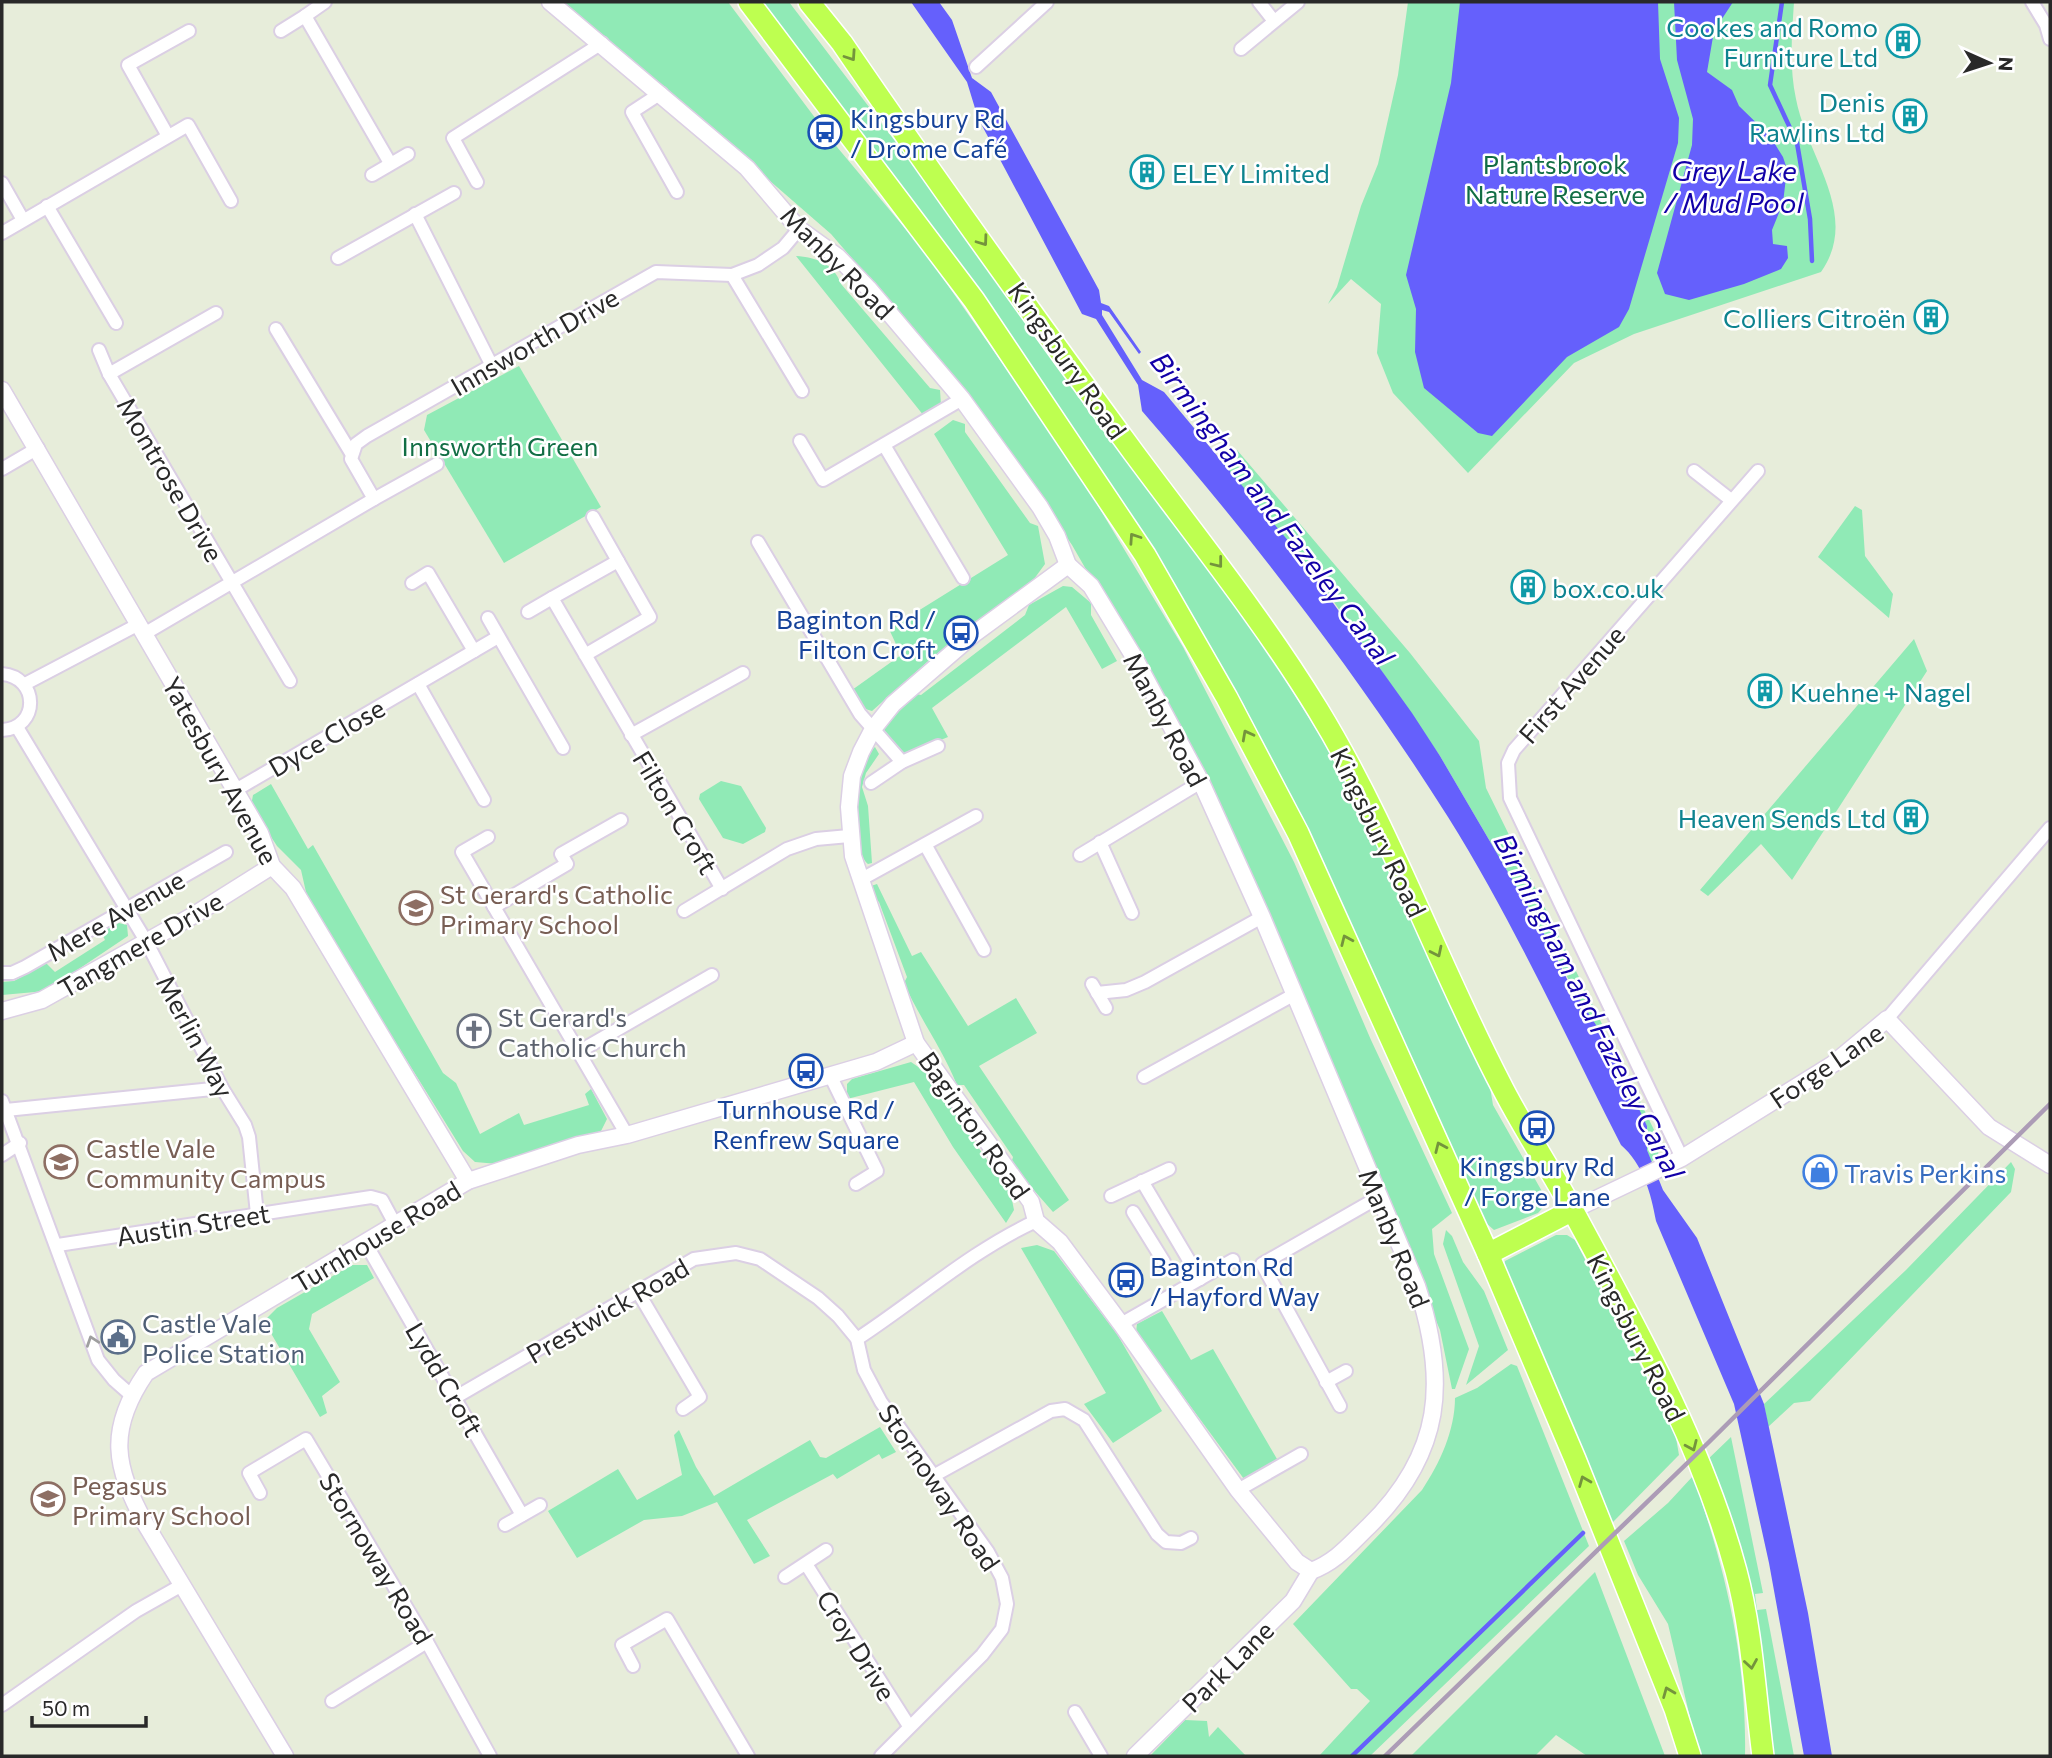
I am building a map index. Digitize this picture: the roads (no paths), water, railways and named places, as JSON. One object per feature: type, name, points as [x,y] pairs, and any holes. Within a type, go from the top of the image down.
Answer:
[{"type":"highway","name":"Kingsbury Road","points":[[749,2],[974,300],[1145,555],[1227,698],[1298,833],[1488,1254],[1575,1459],[1675,1709],[1690,1756]]},
{"type":"highway","name":"Kingsbury Road","points":[[809,2],[842,43],[1109,419],[1273,638],[1321,715],[1382,828],[1432,942],[1499,1081],[1573,1210],[1659,1378],[1710,1486],[1737,1575],[1763,1756]]},
{"type":"highway","points":[[1488,1254],[1573,1210]]},
{"type":"highway","points":[[1753,1756],[1756,1706]]},
{"type":"street","points":[[281,31],[325,2]]},
{"type":"street","name":"Manby Road","points":[[550,2],[603,43],[747,168],[799,229],[838,257],[868,288],[962,399],[1040,507],[1057,536],[1068,565],[1091,586],[1200,782],[1262,917],[1425,1312],[1432,1339],[1436,1395],[1422,1451],[1406,1482],[1384,1510],[1330,1564],[1311,1571]]},
{"type":"street","points":[[976,67],[1047,2]]},
{"type":"street","points":[[1259,2],[1274,21]]},
{"type":"street","points":[[1241,49],[1298,2]]},
{"type":"street","points":[[2032,2],[2046,25],[2050,39]]},
{"type":"street","points":[[305,16],[390,163]]},
{"type":"street","points":[[168,136],[128,65],[189,31]]},
{"type":"street","points":[[477,182],[453,138],[603,43]]},
{"type":"street","points":[[661,93],[632,112],[677,191]]},
{"type":"street","points":[[2,233],[188,125],[231,201]]},
{"type":"street","points":[[372,175],[408,154]]},
{"type":"street","points":[[2,183],[23,220]]},
{"type":"street","points":[[338,258],[454,193]]},
{"type":"street","points":[[47,206],[116,323]]},
{"type":"street","points":[[415,214],[492,366]]},
{"type":"street","name":"Innsworth Drive","points":[[351,453],[367,436],[656,272],[732,275],[758,265],[783,248],[799,229]]},
{"type":"street","points":[[732,275],[802,391]]},
{"type":"street","name":"Montrose Drive","points":[[110,374],[216,313]]},
{"type":"street","points":[[276,329],[351,453],[351,459],[373,499]]},
{"type":"street","name":"Montrose Drive","points":[[99,350],[110,374],[232,583]]},
{"type":"street","name":"Yatesbury Avenue","points":[[2,390],[260,833],[272,866],[293,888],[468,1181]]},
{"type":"street","points":[[800,441],[823,480],[962,399]]},
{"type":"street","points":[[884,445],[963,578]]},
{"type":"street","points":[[2,469],[38,448]]},
{"type":"street","points":[[25,684],[232,583],[437,464]]},
{"type":"street","points":[[1694,471],[1731,500]]},
{"type":"street","name":"First Avenue","points":[[1676,1161],[1510,798],[1508,763],[1514,750],[1758,471]]},
{"type":"street","points":[[585,655],[650,617],[593,517]]},
{"type":"street","points":[[758,542],[860,714],[902,762]]},
{"type":"street","points":[[528,612],[618,561]]},
{"type":"street","name":"Baginton Road","points":[[1068,565],[957,648],[893,704],[873,729],[852,776],[849,836],[860,880],[898,992],[910,1019],[916,1043],[1031,1202],[1036,1221],[1060,1242],[1238,1490],[1297,1562],[1311,1571]]},
{"type":"street","points":[[412,583],[428,573],[474,651]]},
{"type":"street","points":[[232,583],[289,681]]},
{"type":"street","name":"Filton Croft","points":[[552,598],[722,889]]},
{"type":"street","points":[[488,618],[563,748]]},
{"type":"street","name":"Dyce Close","points":[[234,791],[498,637]]},
{"type":"street","name":"Filton Croft","points":[[631,735],[743,673]]},
{"type":"street","points":[[2,674],[12,675],[25,684],[31,702],[24,720],[17,727],[2,730]]},
{"type":"street","points":[[418,684],[484,800]]},
{"type":"street","name":"Merlin Way","points":[[17,727],[146,941],[249,1137],[257,1214]]},
{"type":"street","points":[[871,783],[902,762],[938,746]]},
{"type":"street","points":[[1080,855],[1200,782]]},
{"type":"street","points":[[860,880],[926,846],[976,816]]},
{"type":"street","points":[[494,907],[567,864],[562,854],[621,820]]},
{"type":"street","points":[[1887,1019],[2050,828]]},
{"type":"street","name":"Filton Croft","points":[[684,911],[787,849],[816,839],[849,836]]},
{"type":"street","points":[[488,837],[462,852],[627,1135]]},
{"type":"street","points":[[1100,842],[1132,913]]},
{"type":"street","points":[[926,846],[984,950]]},
{"type":"street","name":"Mere Avenue","points":[[2,973],[12,973],[25,967],[226,852]]},
{"type":"street","name":"Tangmere Drive","points":[[2,1010],[42,1000],[272,866]]},
{"type":"street","points":[[1106,1009],[1094,988],[1126,990],[1145,982],[1262,917]]},
{"type":"street","points":[[580,1051],[712,975]]},
{"type":"street","points":[[1144,1077],[1294,994]]},
{"type":"street","name":"Forge Lane","points":[[1573,1210],[1676,1161],[1833,1063],[1887,1019],[1989,1127],[2050,1165]]},
{"type":"street","name":"Turnhouse Road","points":[[285,1756],[138,1509],[122,1466],[120,1424],[131,1395],[146,1373],[468,1181],[578,1145],[627,1135],[876,1062],[916,1043]]},
{"type":"street","points":[[830,1075],[877,1171],[856,1184]]},
{"type":"street","points":[[131,1395],[98,1360],[58,1245],[4,1106],[222,1088]]},
{"type":"street","points":[[2,1155],[20,1143]]},
{"type":"street","points":[[1111,1196],[1169,1169]]},
{"type":"street","points":[[1142,1181],[1200,1279]]},
{"type":"street","name":"Austin Street","points":[[58,1245],[371,1197],[382,1199],[396,1226]]},
{"type":"street","points":[[1340,1406],[1262,1264],[1379,1198]]},
{"type":"street","points":[[1133,1212],[1154,1240],[1164,1262]]},
{"type":"street","points":[[858,1339],[912,1303],[965,1259],[1036,1221]]},
{"type":"street","points":[[1154,1240],[1170,1227]]},
{"type":"street","name":"Lydd Croft","points":[[366,1244],[522,1515]]},
{"type":"street","name":"Prestwick Road","points":[[456,1397],[694,1259],[736,1253],[760,1259],[818,1298],[858,1339]]},
{"type":"street","points":[[1121,1324],[1233,1260]]},
{"type":"street","points":[[638,1292],[700,1397],[683,1409]]},
{"type":"street","name":"Stornoway Road","points":[[858,1339],[864,1370],[881,1402],[936,1475],[992,1561],[1002,1578],[1007,1604],[1002,1629],[982,1655],[881,1756]]},
{"type":"street","points":[[1326,1382],[1346,1371]]},
{"type":"street","points":[[936,1475],[1051,1411],[1065,1409],[1084,1420],[1157,1534],[1166,1542],[1181,1543],[1191,1538]]},
{"type":"street","name":"Stornoway Road","points":[[260,1493],[249,1473],[306,1439],[427,1642],[490,1756]]},
{"type":"street","points":[[1238,1490],[1301,1454]]},
{"type":"street","points":[[505,1525],[540,1505]]},
{"type":"street","name":"Croy Drive","points":[[785,1577],[826,1550]]},
{"type":"street","name":"Croy Drive","points":[[806,1564],[909,1726]]},
{"type":"street","name":"Park Lane","points":[[1135,1756],[1293,1601],[1311,1571]]},
{"type":"street","points":[[2,1705],[136,1611],[182,1585]]},
{"type":"street","points":[[633,1666],[622,1645],[667,1619],[748,1756]]},
{"type":"street","points":[[332,1701],[427,1642]]},
{"type":"street","points":[[1075,1712],[1101,1756]]},
{"type":"water","points":[[911,2],[939,2],[952,20],[972,78],[991,92],[1099,290],[1101,303],[1109,306],[1141,352],[1139,354],[1109,312],[1102,310],[1102,315],[1142,380],[1164,392],[1290,543],[1412,713],[1547,939],[1568,981],[1610,1047],[1647,1126],[1647,1150],[1663,1190],[1697,1238],[1764,1404],[1808,1613],[1832,1756],[1804,1756],[1769,1563],[1734,1404],[1656,1221],[1649,1190],[1640,1170],[1621,1145],[1517,937],[1448,817],[1377,711],[1302,608],[1224,508],[1142,411],[1138,385],[1096,319],[1082,314],[978,118],[967,82]]},
{"type":"water","points":[[1460,2],[1658,2],[1660,59],[1679,118],[1678,143],[1629,309],[1619,327],[1567,357],[1492,436],[1478,433],[1424,388],[1415,352],[1416,309],[1406,275],[1451,83]]},
{"type":"water","name":"Grey Lake / Mud Pool","points":[[1674,2],[1733,2],[1714,31],[1707,72],[1732,90],[1739,106],[1770,136],[1787,169],[1783,203],[1772,230],[1773,244],[1787,246],[1788,258],[1781,269],[1744,284],[1689,300],[1665,294],[1657,273],[1692,145],[1693,119],[1677,60]]},
{"type":"waterway","points":[[1782,2],[1770,85],[1797,143],[1810,219],[1812,261]]},
{"type":"waterway","points":[[1352,1756],[1583,1533]]},
{"type":"railway","points":[[1385,1756],[1709,1442],[2050,1104]]},
{"type":"place","name":"Cookes and Romo Furniture Ltd","points":[[1903,41]]},
{"type":"place","name":"Denis Rawlins Ltd","points":[[1910,116]]},
{"type":"place","name":"Kingsbury Rd / Drome Café","points":[[825,132]]},
{"type":"place","name":"ELEY Limited","points":[[1147,172]]},
{"type":"place","name":"Colliers Citroën","points":[[1931,317]]},
{"type":"place","name":"box.co.uk","points":[[1528,587]]},
{"type":"place","name":"Baginton Rd / Filton Croft","points":[[961,633]]},
{"type":"place","name":"Kuehne + Nagel","points":[[1765,691]]},
{"type":"place","name":"Heaven Sends Ltd","points":[[1911,817]]},
{"type":"place","name":"St Gerard's Catholic Primary School","points":[[416,908]]},
{"type":"place","name":"St Gerard's Catholic Church","points":[[474,1031]]},
{"type":"place","name":"Turnhouse Rd / Renfrew Square","points":[[806,1071]]},
{"type":"place","name":"Kingsbury Rd / Forge Lane","points":[[1537,1128]]},
{"type":"place","name":"Castle Vale Community Campus","points":[[61,1162]]},
{"type":"place","name":"Travis Perkins","points":[[1820,1172]]},
{"type":"place","name":"Baginton Rd / Hayford Way","points":[[1126,1280]]},
{"type":"place","name":"Castle Vale Police Station","points":[[118,1337]]},
{"type":"place","name":"Pegasus Primary School","points":[[48,1499]]},
{"type":"park label","name":"Plantsbrook Nature Reserve","points":[[1555,178]]},
{"type":"park label","name":"Innsworth Green","points":[[500,445]]},
{"type":"water label","name":"Birmingham and Fazeley Canal","points":[[1273,508]]},
{"type":"water label","name":"Birmingham and Fazeley Canal","points":[[1590,1006]]}]
